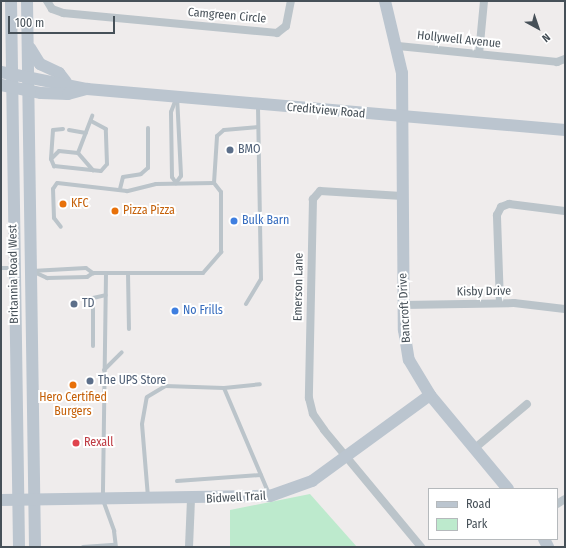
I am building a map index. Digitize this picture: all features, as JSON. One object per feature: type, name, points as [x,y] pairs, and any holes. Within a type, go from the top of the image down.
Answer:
[{"type":"main road","name":"Britannia Road West","points":[[11,1],[6,86],[12,124],[19,547]]},
{"type":"main road","name":"Britannia Road West","points":[[27,1],[35,547]]},
{"type":"main road","name":"Bancroft Drive","points":[[385,1],[398,46],[403,118],[403,305],[409,360],[430,395],[507,488]]},
{"type":"main road","points":[[28,45],[40,64],[59,73],[66,82]]},
{"type":"main road","name":"Creditview Road","points":[[7,74],[66,82],[87,89],[177,96],[403,118],[565,130]]},
{"type":"main road","name":"Creditview Road","points":[[6,86],[68,94],[87,89]]},
{"type":"main road","points":[[1,102],[12,124]]},
{"type":"main road","name":"Bidwell Trail","points":[[1,500],[191,500],[270,496],[312,481],[430,395]]},
{"type":"street","name":"Camgreen Circle","points":[[47,1],[52,9],[63,13],[277,33],[286,26],[290,1]]},
{"type":"street","points":[[478,54],[484,1]]},
{"type":"street","name":"Hollywell Avenue","points":[[398,46],[557,62],[565,58]]},
{"type":"street","name":"Emerson Lane","points":[[346,457],[313,414],[309,398],[313,199],[320,191],[402,196]]},
{"type":"street","points":[[500,303],[497,215],[501,207],[509,204],[565,211]]},
{"type":"street","name":"Kisby Drive","points":[[403,305],[500,303],[565,309]]},
{"type":"street","points":[[475,448],[526,404]]},
{"type":"street","points":[[346,457],[421,547]]},
{"type":"street","points":[[189,547],[191,500]]},
{"type":"lane","points":[[176,183],[172,177],[171,112],[177,96]]},
{"type":"lane","points":[[176,183],[181,176],[177,96]]},
{"type":"lane","points":[[246,304],[261,279],[257,128],[258,104]]},
{"type":"lane","points":[[78,153],[92,121],[92,116]]},
{"type":"lane","points":[[63,129],[53,130],[51,159],[57,167],[101,171],[107,164],[106,129],[92,121]]},
{"type":"lane","points":[[120,189],[123,177],[141,174],[148,168],[148,128]]},
{"type":"lane","points":[[32,271],[86,268],[93,273],[106,274],[128,273],[196,275],[214,265],[222,247],[221,192],[214,183],[217,136],[224,130],[257,128]]},
{"type":"lane","points":[[69,130],[86,133]]},
{"type":"lane","points":[[51,159],[59,151],[78,153],[93,170]]},
{"type":"lane","points":[[61,227],[54,218],[53,188],[57,183],[120,189],[176,183],[214,183]]},
{"type":"lane","points":[[1,268],[14,268]]},
{"type":"lane","points":[[32,271],[47,278],[87,277],[93,273]]},
{"type":"lane","points":[[128,273],[129,329]]},
{"type":"lane","points":[[83,547],[115,546],[103,500],[106,274]]},
{"type":"lane","points":[[93,346],[93,298],[106,295]]},
{"type":"lane","points":[[104,370],[122,352]]},
{"type":"lane","points":[[148,500],[142,424],[147,397],[165,386],[224,388],[260,384]]},
{"type":"lane","points":[[224,388],[270,496]]},
{"type":"lane","points":[[177,481],[261,475]]},
{"type":"green space","points":[[310,494],[357,547],[230,547],[230,510]]},
{"type":"place","name":"BMO","points":[[230,150]]},
{"type":"place","name":"KFC","points":[[63,204]]},
{"type":"place","name":"Pizza Pizza","points":[[115,211]]},
{"type":"place","name":"Bulk Barn","points":[[234,221]]},
{"type":"place","name":"TD","points":[[74,304]]},
{"type":"place","name":"No Frills","points":[[175,311]]},
{"type":"place","name":"The UPS Store","points":[[90,381]]},
{"type":"place","name":"Hero Certified Burgers","points":[[73,385]]},
{"type":"place","name":"Rexall","points":[[76,443]]}]
